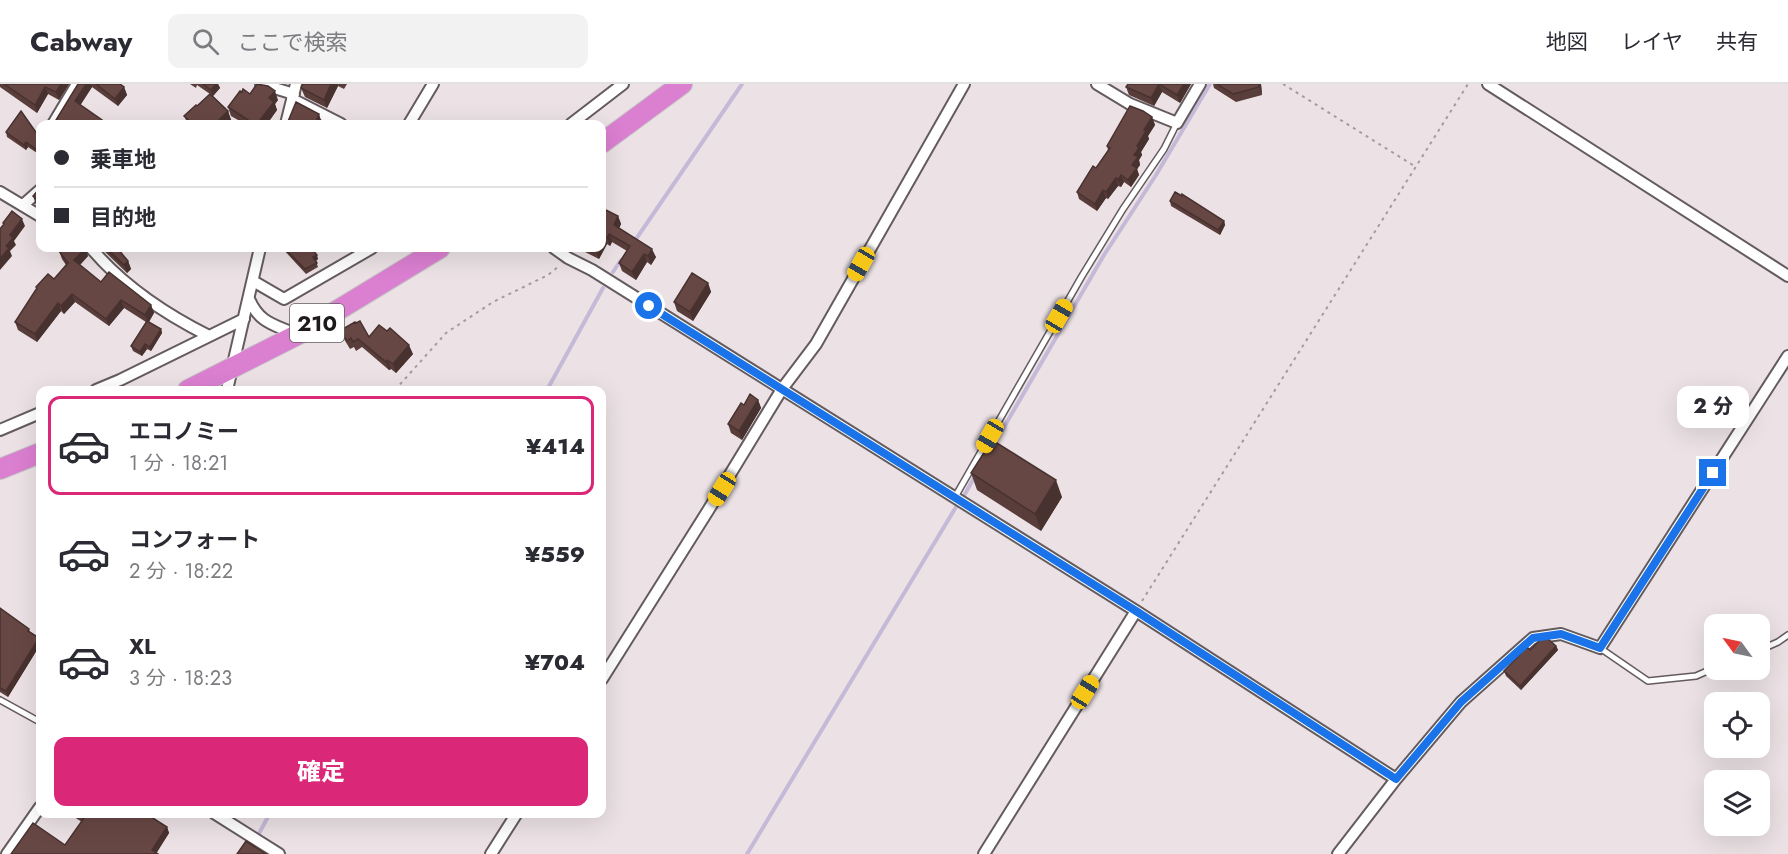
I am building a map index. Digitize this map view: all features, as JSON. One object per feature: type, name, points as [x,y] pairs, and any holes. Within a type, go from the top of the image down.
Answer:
[{"type":"highway","points":[[606,140],[681,84]]},
{"type":"highway","name":"210","points":[[196,386],[297,335],[433,252]]},
{"type":"highway","points":[[0,469],[36,455]]},
{"type":"street","points":[[55,120],[77,84]]},
{"type":"street","points":[[261,84],[294,92],[335,120]]},
{"type":"street","points":[[411,120],[433,84]]},
{"type":"street","points":[[576,120],[623,84]]},
{"type":"street","points":[[606,673],[782,389],[816,344],[964,84]]},
{"type":"street","points":[[1097,84],[1130,104],[1177,123],[1200,84]]},
{"type":"street","points":[[1488,84],[1788,276]]},
{"type":"street","points":[[287,120],[294,92]]},
{"type":"street","points":[[0,192],[36,214]]},
{"type":"street","points":[[23,206],[36,194]]},
{"type":"street","points":[[95,252],[114,273],[158,307],[209,336]]},
{"type":"street","points":[[228,386],[259,252]]},
{"type":"street","points":[[253,281],[284,299],[365,252]]},
{"type":"street","points":[[560,252],[592,270],[1136,611],[1396,779]]},
{"type":"street","points":[[249,299],[254,311],[264,321],[297,335]]},
{"type":"street","points":[[104,386],[244,319]]},
{"type":"street","points":[[1338,854],[1396,779],[1461,702],[1533,638],[1561,634],[1600,648],[1788,356]]},
{"type":"street","points":[[0,430],[36,415]]},
{"type":"street","points":[[984,854],[1136,611]]},
{"type":"street","points":[[7,854],[36,813]]},
{"type":"street","points":[[222,818],[279,854]]},
{"type":"street","points":[[491,854],[514,818]]},
{"type":"lane","points":[[955,497],[1082,276],[1164,148],[1177,123]]},
{"type":"lane","points":[[1770,646],[1788,634]]},
{"type":"lane","points":[[1600,648],[1648,681],[1696,676],[1704,672]]},
{"type":"lane","points":[[0,700],[36,720]]},
{"type":"path","points":[[1283,84],[1416,167]]},
{"type":"path","points":[[1136,611],[1468,84]]},
{"type":"path","points":[[399,386],[446,333],[493,302],[548,275],[568,258]]},
{"type":"building","points":[[4,84],[61,84],[56,92],[45,87],[35,105]]},
{"type":"building","points":[[78,84],[86,84],[75,101],[102,120],[56,120]]},
{"type":"building","points":[[96,84],[120,84],[124,87],[115,99]]},
{"type":"building","points":[[203,84],[216,84],[211,90]]},
{"type":"building","points":[[257,84],[268,86],[275,91],[269,98],[274,102],[260,120],[248,120],[228,107],[243,89],[250,94]]},
{"type":"building","points":[[303,84],[331,84],[324,100],[301,88]]},
{"type":"building","points":[[1128,84],[1159,84],[1151,98],[1126,87]]},
{"type":"building","points":[[1159,84],[1184,84],[1177,95]]},
{"type":"building","points":[[1217,84],[1259,84],[1259,87],[1233,94]]},
{"type":"building","points":[[210,94],[228,111],[219,120],[188,120],[184,116]]},
{"type":"building","points":[[296,102],[319,114],[317,120],[289,120]]},
{"type":"building","points":[[1130,106],[1152,117],[1134,155],[1138,157],[1132,165],[1137,168],[1128,180],[1121,175],[1118,180],[1116,178],[1106,192],[1103,190],[1095,204],[1077,192],[1093,166],[1096,168],[1110,148],[1107,146]]},
{"type":"building","points":[[21,111],[36,132],[36,149],[26,142],[24,145],[6,132]]},
{"type":"building","points":[[1175,192],[1182,196],[1182,194],[1224,221],[1218,230],[1170,201]]},
{"type":"building","points":[[606,210],[618,216],[614,225],[652,249],[648,256],[644,254],[632,272],[619,263],[630,246],[609,234],[607,238]]},
{"type":"building","points":[[12,211],[22,219],[10,235],[13,238],[6,246],[9,248],[0,259],[0,229]]},
{"type":"building","points":[[60,252],[82,252],[74,260],[101,282],[109,272],[151,305],[145,315],[121,300],[106,319],[72,294],[61,306],[58,303],[35,334],[15,322],[36,287],[48,274],[54,279],[68,263]]},
{"type":"building","points":[[110,252],[120,252],[128,261],[124,265]]},
{"type":"building","points":[[288,252],[314,252],[317,255],[313,257],[317,263],[305,269]]},
{"type":"building","points":[[692,273],[708,283],[690,312],[674,302]]},
{"type":"building","points":[[147,321],[161,329],[150,347],[145,344],[140,352],[131,346]]},
{"type":"building","points":[[360,321],[369,337],[379,325],[387,331],[390,328],[409,345],[393,364],[387,360],[386,362],[358,339],[353,342],[351,338],[347,341],[341,330]]},
{"type":"building","points":[[750,394],[758,400],[739,431],[728,424],[741,403],[744,405]]},
{"type":"building","points":[[992,440],[1056,480],[1035,514],[971,473]]},
{"type":"building","points":[[0,608],[29,629],[28,631],[36,636],[36,643],[6,691],[0,688]]},
{"type":"building","points":[[1548,639],[1556,646],[1520,686],[1504,671],[1527,647],[1530,650],[1540,640]]},
{"type":"building","points":[[84,818],[153,818],[167,827],[152,850],[158,854],[11,854],[33,823],[65,845]]},
{"type":"building","points":[[246,841],[266,854],[237,854]]},
{"type":"waterway","points":[[634,242],[742,84]]},
{"type":"waterway","points":[[993,446],[1104,255],[1156,175],[1210,84]]},
{"type":"waterway","points":[[613,272],[621,260]]},
{"type":"waterway","points":[[549,386],[603,288]]},
{"type":"waterway","points":[[965,494],[975,476]]},
{"type":"waterway","points":[[747,854],[956,507]]},
{"type":"waterway","points":[[248,854],[267,818]]},
{"type":"route","points":[[649,306],[1136,611],[1396,779],[1461,702],[1533,638],[1561,634],[1600,648],[1713,473]]}]
